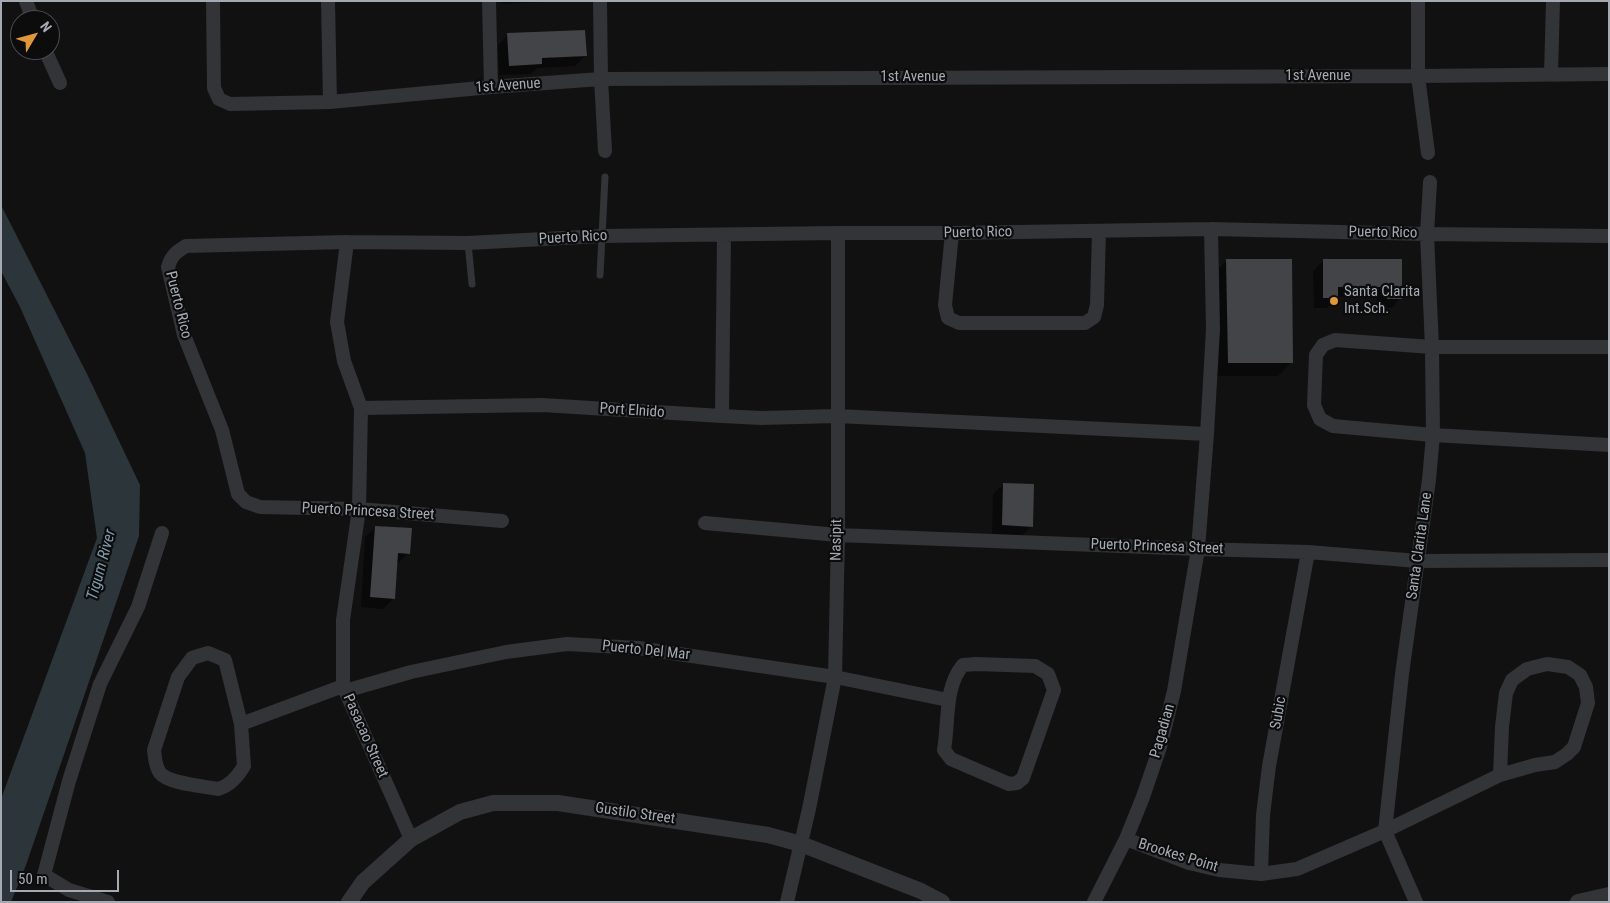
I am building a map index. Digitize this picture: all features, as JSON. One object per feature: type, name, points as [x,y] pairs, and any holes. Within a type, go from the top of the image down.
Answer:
[{"type":"street","name":"1st Avenue","points":[[213,1],[214,88],[220,99],[230,104],[330,102],[602,79],[1609,74]]},
{"type":"street","points":[[328,1],[330,102]]},
{"type":"street","points":[[489,1],[491,87]]},
{"type":"street","points":[[600,1],[605,151]]},
{"type":"street","points":[[1418,1],[1418,76],[1428,153]]},
{"type":"street","points":[[1551,74],[1553,1]]},
{"type":"street","points":[[49,60],[60,84]]},
{"type":"street","name":"Santa Clarita Lane","points":[[1385,832],[1402,674],[1429,480],[1433,435],[1432,346],[1427,234],[1430,182]]},
{"type":"street","name":"Puerto Rico","points":[[238,494],[222,430],[184,335],[168,267],[170,258],[186,246],[347,242],[468,243],[602,236],[1211,229],[1609,236]]},
{"type":"street","name":"Pagadian","points":[[1094,902],[1126,839],[1160,747],[1174,691],[1198,549],[1213,329],[1211,229]]},
{"type":"street","points":[[952,233],[945,305],[948,318],[959,323],[1084,323],[1094,317],[1097,305],[1099,231]]},
{"type":"street","name":"Nasipit","points":[[801,844],[835,677],[838,535],[838,233]]},
{"type":"street","points":[[722,416],[724,235]]},
{"type":"street","points":[[347,242],[338,322],[344,361],[361,408],[359,509]]},
{"type":"street","points":[[1609,347],[1432,346],[1335,340],[1324,345],[1316,356],[1314,405],[1320,419],[1333,426],[1433,435],[1609,445]]},
{"type":"street","name":"Port Elnido","points":[[361,408],[542,405],[761,418],[837,416],[1207,434]]},
{"type":"street","name":"Puerto Princesa Street","points":[[238,494],[246,502],[260,507],[359,509],[502,521]]},
{"type":"street","name":"Pasacao Street","points":[[359,509],[343,620],[344,688],[411,839]]},
{"type":"street","name":"Puerto Princesa Street","points":[[705,524],[838,535],[1308,552],[1418,561],[1609,560]]},
{"type":"street","points":[[108,902],[69,890],[44,874],[69,781],[100,684],[138,606],[162,533]]},
{"type":"street","name":"Subic","points":[[1261,874],[1263,815],[1269,766],[1308,552]]},
{"type":"street","name":"Puerto Del Mar","points":[[241,724],[344,688],[506,652],[567,644],[638,648],[835,677],[948,700]]},
{"type":"street","points":[[208,653],[225,660],[241,724],[244,766],[235,779],[224,788],[218,789],[171,780],[160,773],[155,761],[154,750],[178,677],[192,658],[208,653]]},
{"type":"street","name":"Brookes Point","points":[[1126,839],[1189,862],[1219,870],[1261,874],[1297,869],[1385,832],[1500,775],[1535,765],[1555,762],[1568,754],[1574,747],[1588,703],[1586,687],[1580,675],[1568,667],[1547,664],[1527,669],[1512,680],[1506,692],[1500,775]]},
{"type":"street","points":[[963,665],[1035,666],[1048,674],[1054,690],[1023,778],[1017,783],[1009,784],[951,760],[944,750],[948,700],[957,672],[963,665]]},
{"type":"street","name":"Gustilo Street","points":[[349,902],[363,882],[411,839],[460,812],[493,803],[521,802],[558,803],[633,813],[768,835],[801,844],[942,902]]},
{"type":"street","points":[[1385,832],[1416,902]]},
{"type":"street","points":[[786,902],[801,844]]},
{"type":"street","points":[[1578,902],[1609,895]]},
{"type":"lane","points":[[600,275],[605,177]]},
{"type":"lane","points":[[468,243],[472,284]]},
{"type":"water","name":"Tigum River","points":[[1,205],[87,374],[140,485],[139,536],[26,865],[11,902],[1,902],[1,799],[97,538],[85,453],[20,307],[1,271]]},
{"type":"building","points":[[585,30],[587,56],[542,58],[542,64],[509,66],[507,33]]},
{"type":"building","points":[[1226,259],[1292,259],[1293,363],[1228,363]]},
{"type":"building","points":[[1323,259],[1402,259],[1402,299],[1387,299],[1387,287],[1338,287],[1338,298],[1323,298]]},
{"type":"building","points":[[1003,483],[1034,484],[1033,527],[1002,525]]},
{"type":"building","points":[[375,526],[412,528],[410,554],[398,553],[395,599],[370,597]]},
{"type":"place","name":"Santa Clarita Int.Sch.","points":[[1334,301]]}]
